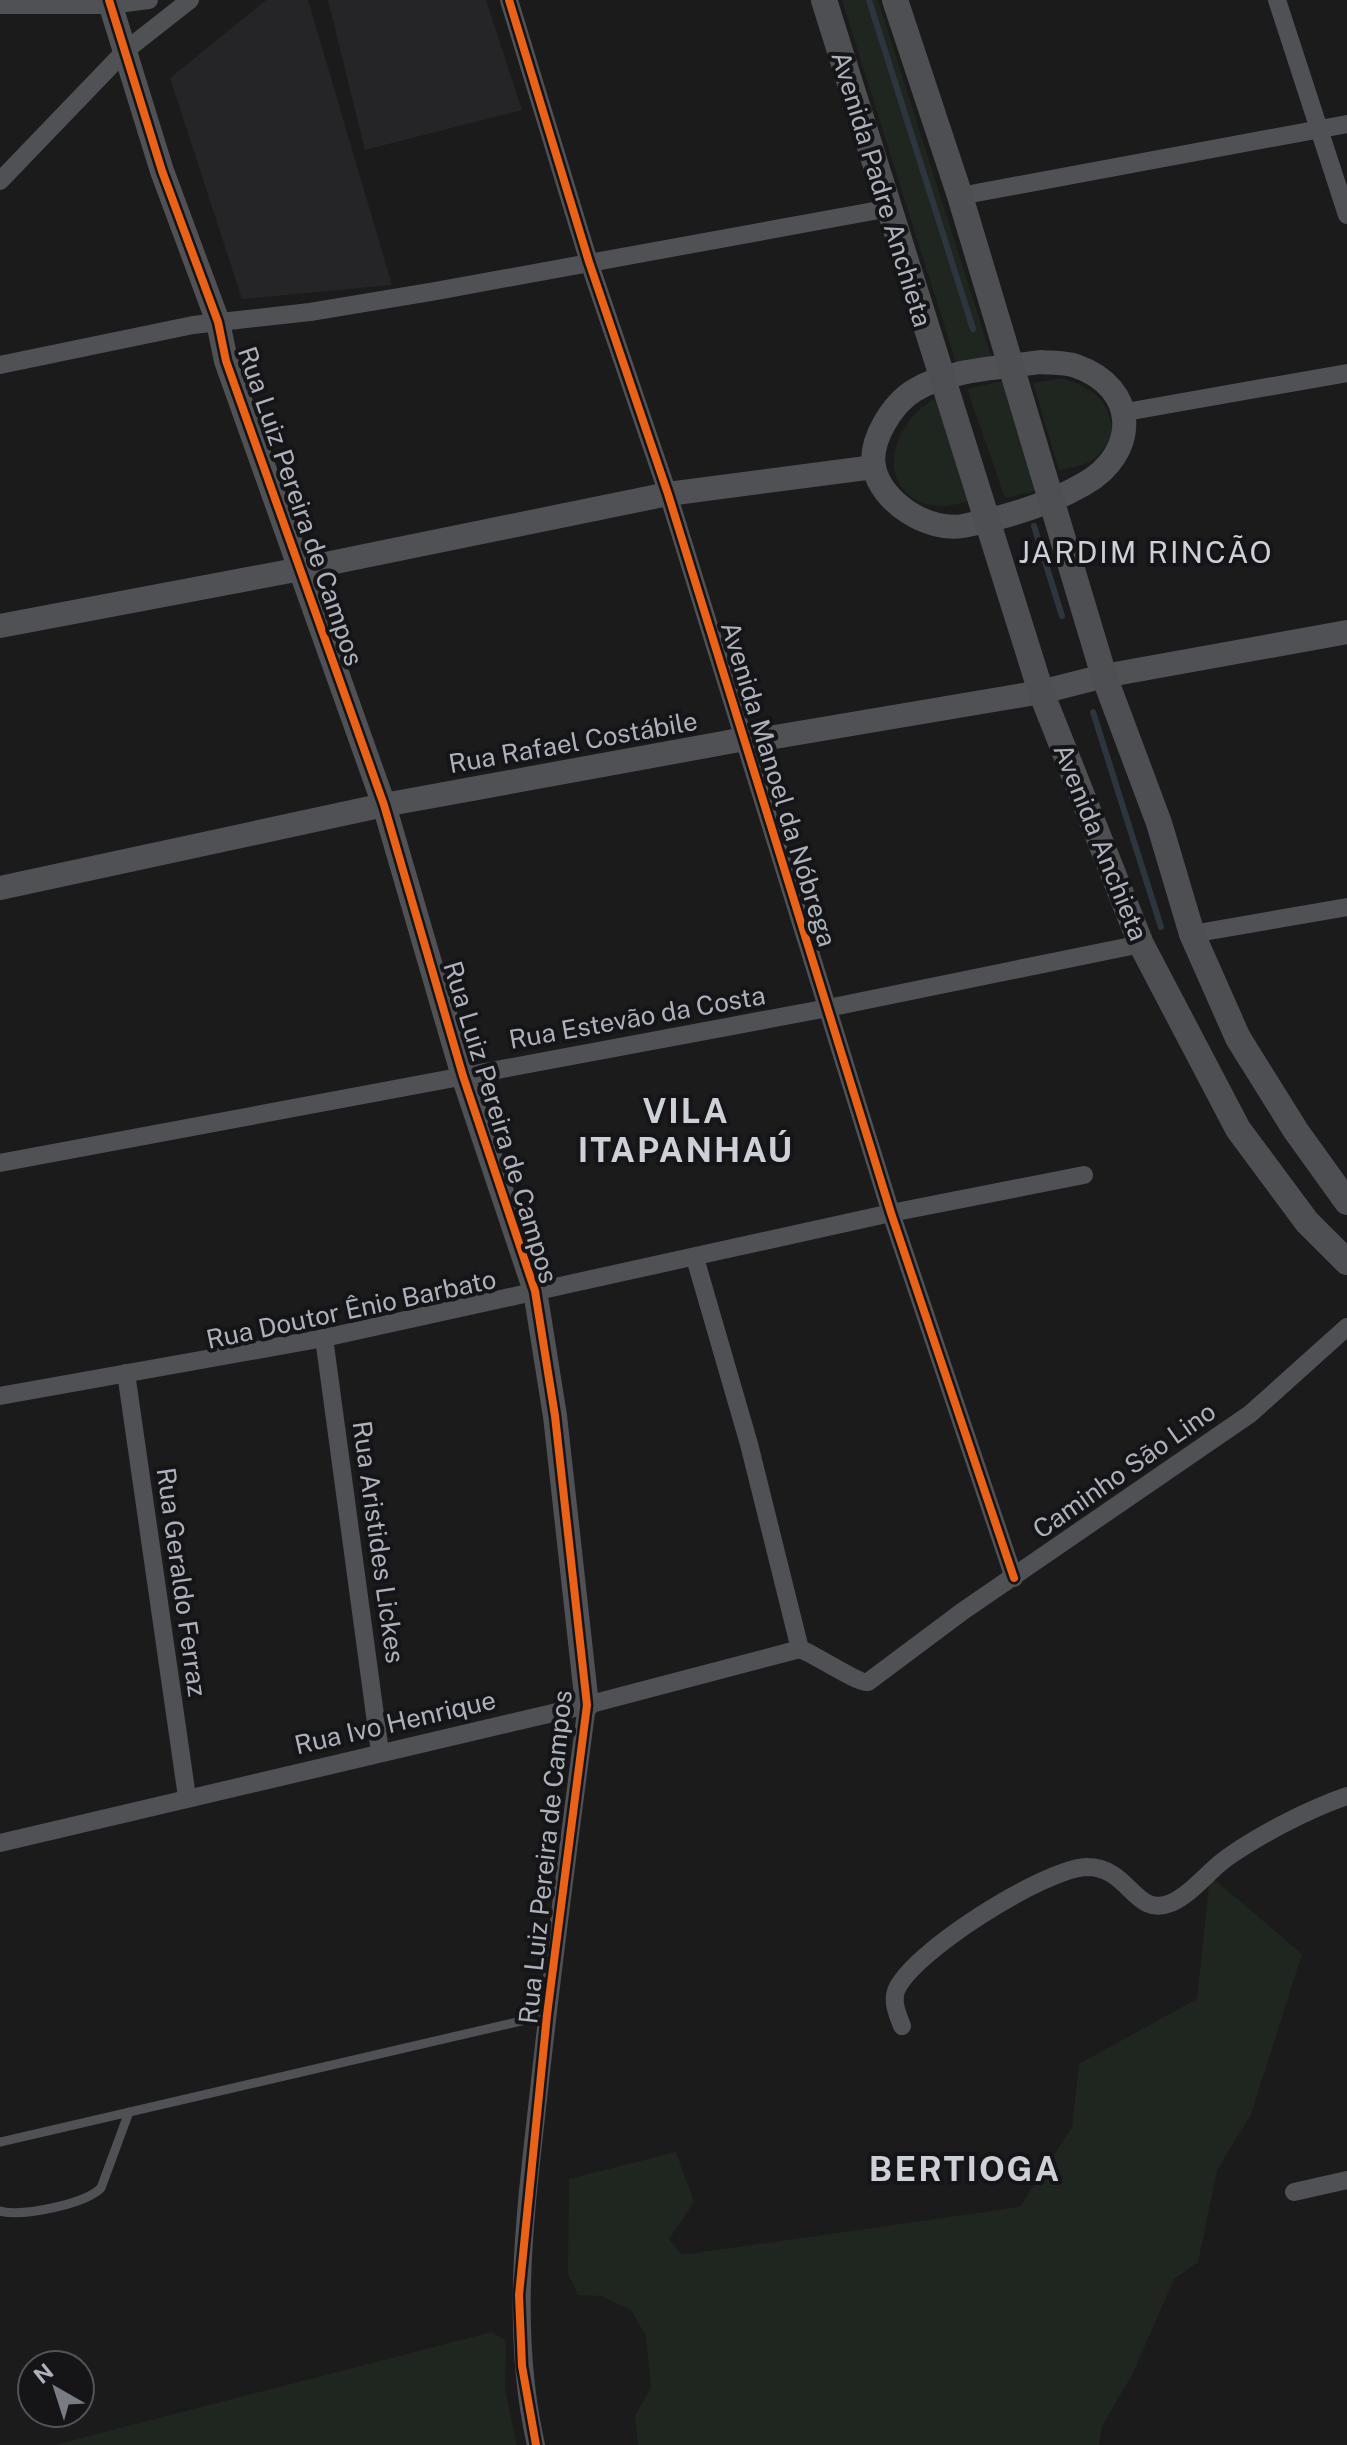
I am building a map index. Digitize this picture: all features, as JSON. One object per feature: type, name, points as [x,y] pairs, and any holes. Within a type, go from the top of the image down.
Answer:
[{"type":"main road","name":"Avenida Padre Anchieta","points":[[824,0],[941,379]]},
{"type":"main road","points":[[895,0],[960,196],[979,269],[1013,366]]},
{"type":"main road","name":"Avenida Anchieta","points":[[1013,366],[1104,676],[1159,823],[1192,934],[1238,1038],[1296,1131],[1347,1202]]},
{"type":"main road","name":"Avenida Anchieta","points":[[941,379],[989,520],[1041,692],[1141,944],[1238,1129],[1307,1222],[1347,1262]]},
{"type":"street","points":[[0,5],[149,0]]},
{"type":"street","points":[[0,181],[125,51],[190,0]]},
{"type":"street","name":"Avenida Manoel da Nóbrega","points":[[509,0],[589,262],[668,494],[891,1213],[1014,1578]]},
{"type":"street","points":[[1277,0],[1347,215]]},
{"type":"street","name":"Rua Luiz Pereira de Campos","points":[[109,2],[162,171],[218,322],[226,361],[384,805],[463,1076],[535,1291],[555,1416],[587,1705],[547,2015],[519,2295],[522,2366],[536,2445]]},
{"type":"street","points":[[960,196],[1347,124]]},
{"type":"street","points":[[0,160],[25,157]]},
{"type":"street","points":[[0,365],[218,322],[310,312],[555,271],[589,262],[890,208]]},
{"type":"street","points":[[1040,362],[1075,366],[1119,397],[1126,412],[1121,447],[1105,468],[1085,484],[1051,499],[989,520],[953,528],[921,520],[896,502],[874,467],[875,446],[888,418],[914,390],[941,379],[1013,366],[1040,362]]},
{"type":"street","points":[[1126,412],[1347,373]]},
{"type":"street","points":[[0,626],[301,569],[668,494],[874,467]]},
{"type":"street","name":"Rua Rafael Costábile","points":[[0,888],[384,805],[745,739],[775,737],[1041,692],[1104,676],[1347,632]]},
{"type":"street","points":[[1192,934],[1347,907]]},
{"type":"street","name":"Rua Estevão da Costa","points":[[0,1163],[828,1008],[1141,944]]},
{"type":"street","name":"Rua Doutor Ênio Barbato","points":[[0,1396],[324,1338],[891,1213],[1084,1175]]},
{"type":"street","points":[[695,1258],[749,1444],[800,1649]]},
{"type":"street","name":"Caminho São Lino","points":[[800,1649],[837,1666],[854,1681],[868,1682],[1250,1414],[1347,1327]]},
{"type":"street","name":"Rua Aristides Lickes","points":[[324,1338],[380,1752]]},
{"type":"street","name":"Rua Geraldo Ferraz","points":[[126,1373],[187,1797]]},
{"type":"street","name":"Rua Ivo Henrique","points":[[0,1843],[587,1705],[800,1649]]},
{"type":"street","points":[[902,2026],[895,2008],[896,1992],[911,1970],[1011,1894],[1065,1871],[1088,1867],[1105,1869],[1118,1875],[1140,1899],[1154,1906],[1164,1905],[1183,1896],[1229,1856],[1313,1808],[1347,1796]]},
{"type":"street","points":[[1294,2192],[1347,2180]]},
{"type":"lane","points":[[0,2142],[547,2015]]},
{"type":"lane","points":[[0,2211],[29,2212],[96,2193],[114,2158],[129,2112]]},
{"type":"shaded area","points":[[266,0],[308,0],[392,285],[242,299],[170,78]]},
{"type":"shaded area","points":[[328,0],[486,0],[522,110],[365,150]]},
{"type":"shaded area","points":[[842,0],[878,0],[992,359],[957,366]]},
{"type":"shaded area","points":[[1063,378],[1098,397],[1107,411],[1113,433],[1103,450],[1092,460],[1059,470],[1033,383]]},
{"type":"shaded area","points":[[1002,381],[1036,491],[1005,498],[967,389]]},
{"type":"shaded area","points":[[935,398],[968,501],[942,506],[921,502],[906,492],[896,477],[894,458],[899,438],[913,417]]},
{"type":"shaded area","points":[[1210,1876],[1302,1954],[1251,2114],[1217,2170],[1198,2262],[1174,2279],[1133,2373],[1102,2426],[1099,2445],[638,2445],[635,2416],[651,2388],[646,2336],[631,2310],[601,2296],[578,2295],[568,2274],[569,2179],[676,2152],[694,2202],[669,2239],[682,2255],[1020,2207],[1072,2127],[1079,2064],[1197,1999]]},
{"type":"shaded area","points":[[492,2332],[506,2341],[505,2390],[517,2445],[54,2445]]},
{"type":"waterway","points":[[869,0],[973,329]]},
{"type":"waterway","points":[[1034,526],[1062,616]]},
{"type":"waterway","points":[[1093,712],[1161,927]]},
{"type":"cycle path","points":[[109,0],[162,171],[218,322],[226,361],[384,805],[463,1076],[535,1291],[555,1416],[587,1705],[547,2015],[519,2295],[522,2366],[536,2445]]},
{"type":"cycle path","points":[[509,0],[589,262],[668,494],[891,1213],[1014,1578]]},
{"type":"district","name":"JARDIM RINCÃO","points":[[1146,552]]},
{"type":"district","name":"VILA ITAPANHAÚ","points":[[686,1130]]},
{"type":"district","name":"BERTIOGA","points":[[965,2169]]}]
